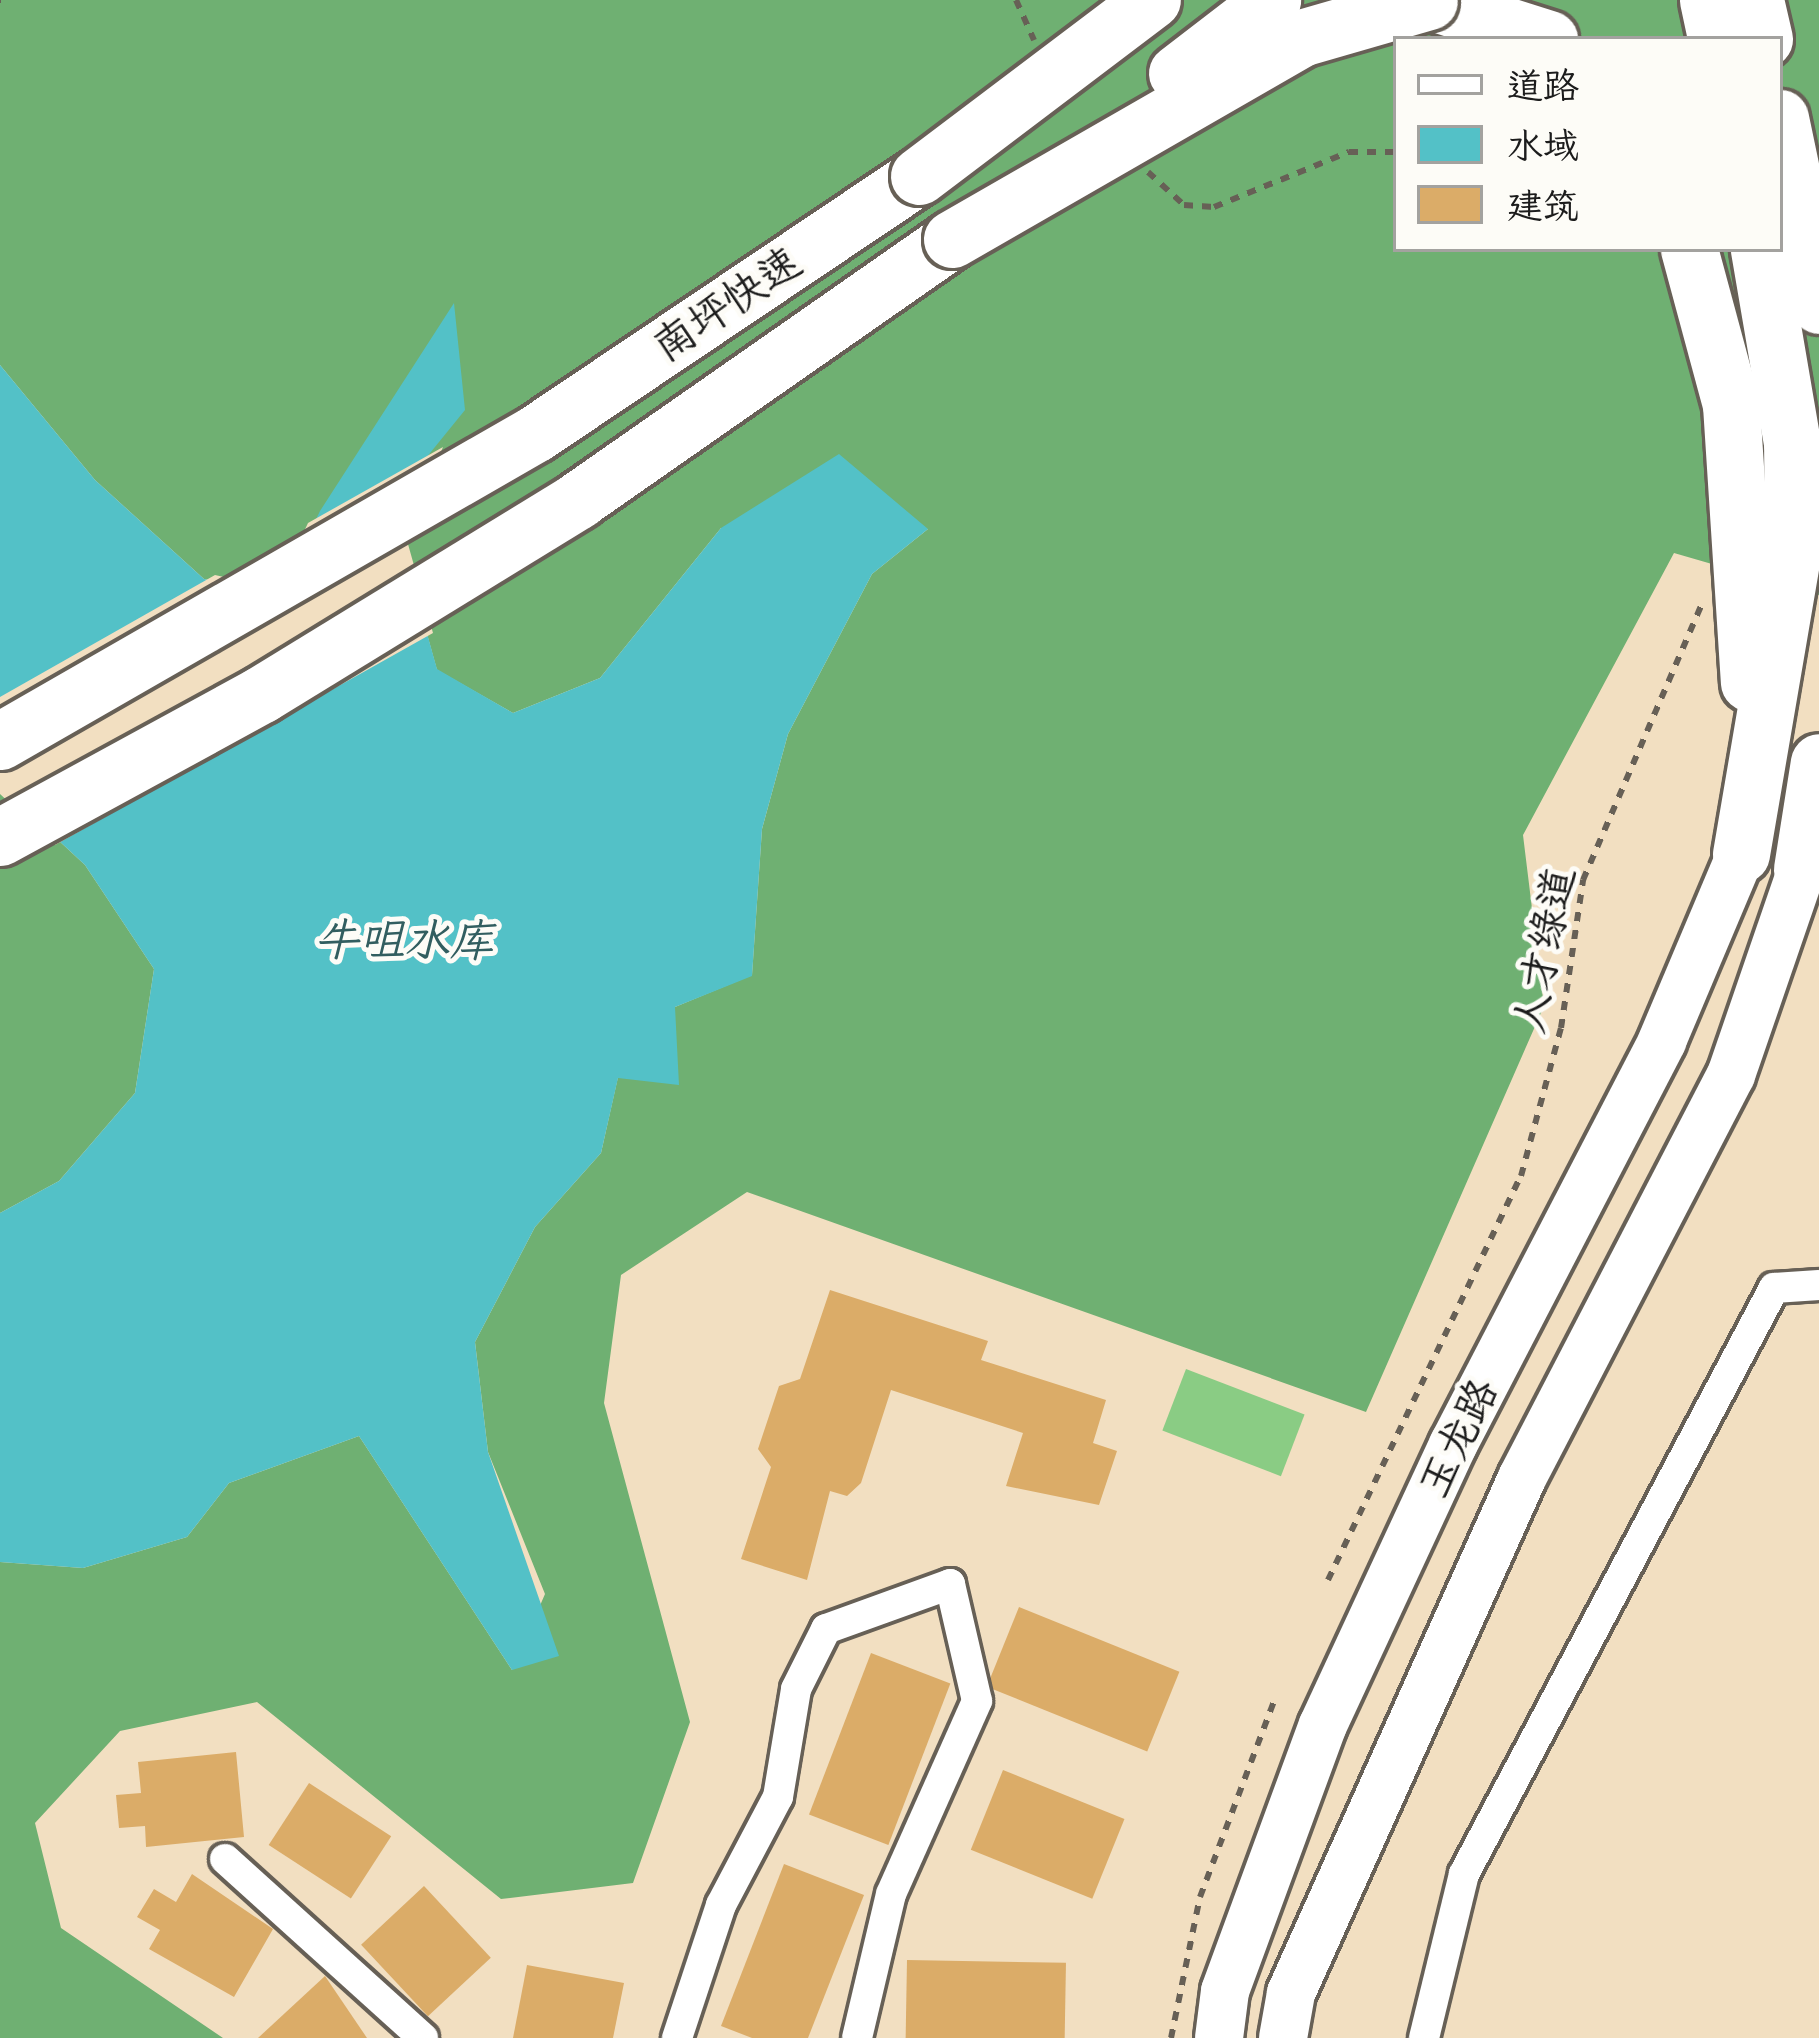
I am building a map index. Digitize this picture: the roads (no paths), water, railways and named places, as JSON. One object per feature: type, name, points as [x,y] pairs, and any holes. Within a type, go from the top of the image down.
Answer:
[{"type":"highway","points":[[919,176],[1107,0]]},
{"type":"highway","points":[[919,176],[1152,0]]},
{"type":"highway","points":[[952,239],[1272,0]]},
{"type":"highway","points":[[1708,0],[1715,36]]},
{"type":"highway","points":[[1755,0],[1763,36]]},
{"type":"highway","points":[[952,239],[1301,38],[1429,1],[1540,36]]},
{"type":"highway","points":[[1783,132],[1819,305]]},
{"type":"highway","name":"南坪快速","points":[[0,741],[536,433],[919,176]]},
{"type":"highway","name":"南坪快速","points":[[0,837],[262,694],[578,500],[952,239]]},
{"type":"highway","points":[[1690,252],[1731,405],[1741,507],[1750,698],[1741,854]]},
{"type":"highway","points":[[1741,854],[1793,549],[1792,442],[1760,252]]},
{"type":"highway","points":[[1811,845],[1819,762]]},
{"type":"main road","name":"玉龙路","points":[[1290,2023],[1522,1478],[1731,1075],[1811,845]]},
{"type":"main road","name":"玉龙路","points":[[1219,2038],[1226,1991],[1323,1725],[1453,1444],[1662,1041],[1741,854]]},
{"type":"street","points":[[1424,2038],[1464,1874],[1774,1288],[1819,1286]]},
{"type":"street","points":[[677,2038],[721,1905],[778,1797],[796,1689],[826,1630],[950,1584],[977,1701],[892,1894],[857,2038]]},
{"type":"street","points":[[225,1859],[423,2038]]},
{"type":"water","name":"牛咀水库","points":[[454,303],[465,410],[426,458],[400,537],[437,669],[513,713],[600,678],[721,528],[839,454],[928,529],[872,574],[788,734],[762,829],[752,976],[675,1007],[679,1085],[618,1078],[601,1153],[535,1227],[475,1342],[488,1452],[559,1656],[512,1670],[359,1436],[229,1483],[187,1537],[83,1568],[0,1562],[0,1213],[59,1181],[135,1093],[154,969],[85,865],[0,786],[0,365],[95,480],[204,579],[280,595],[320,511]]}]
